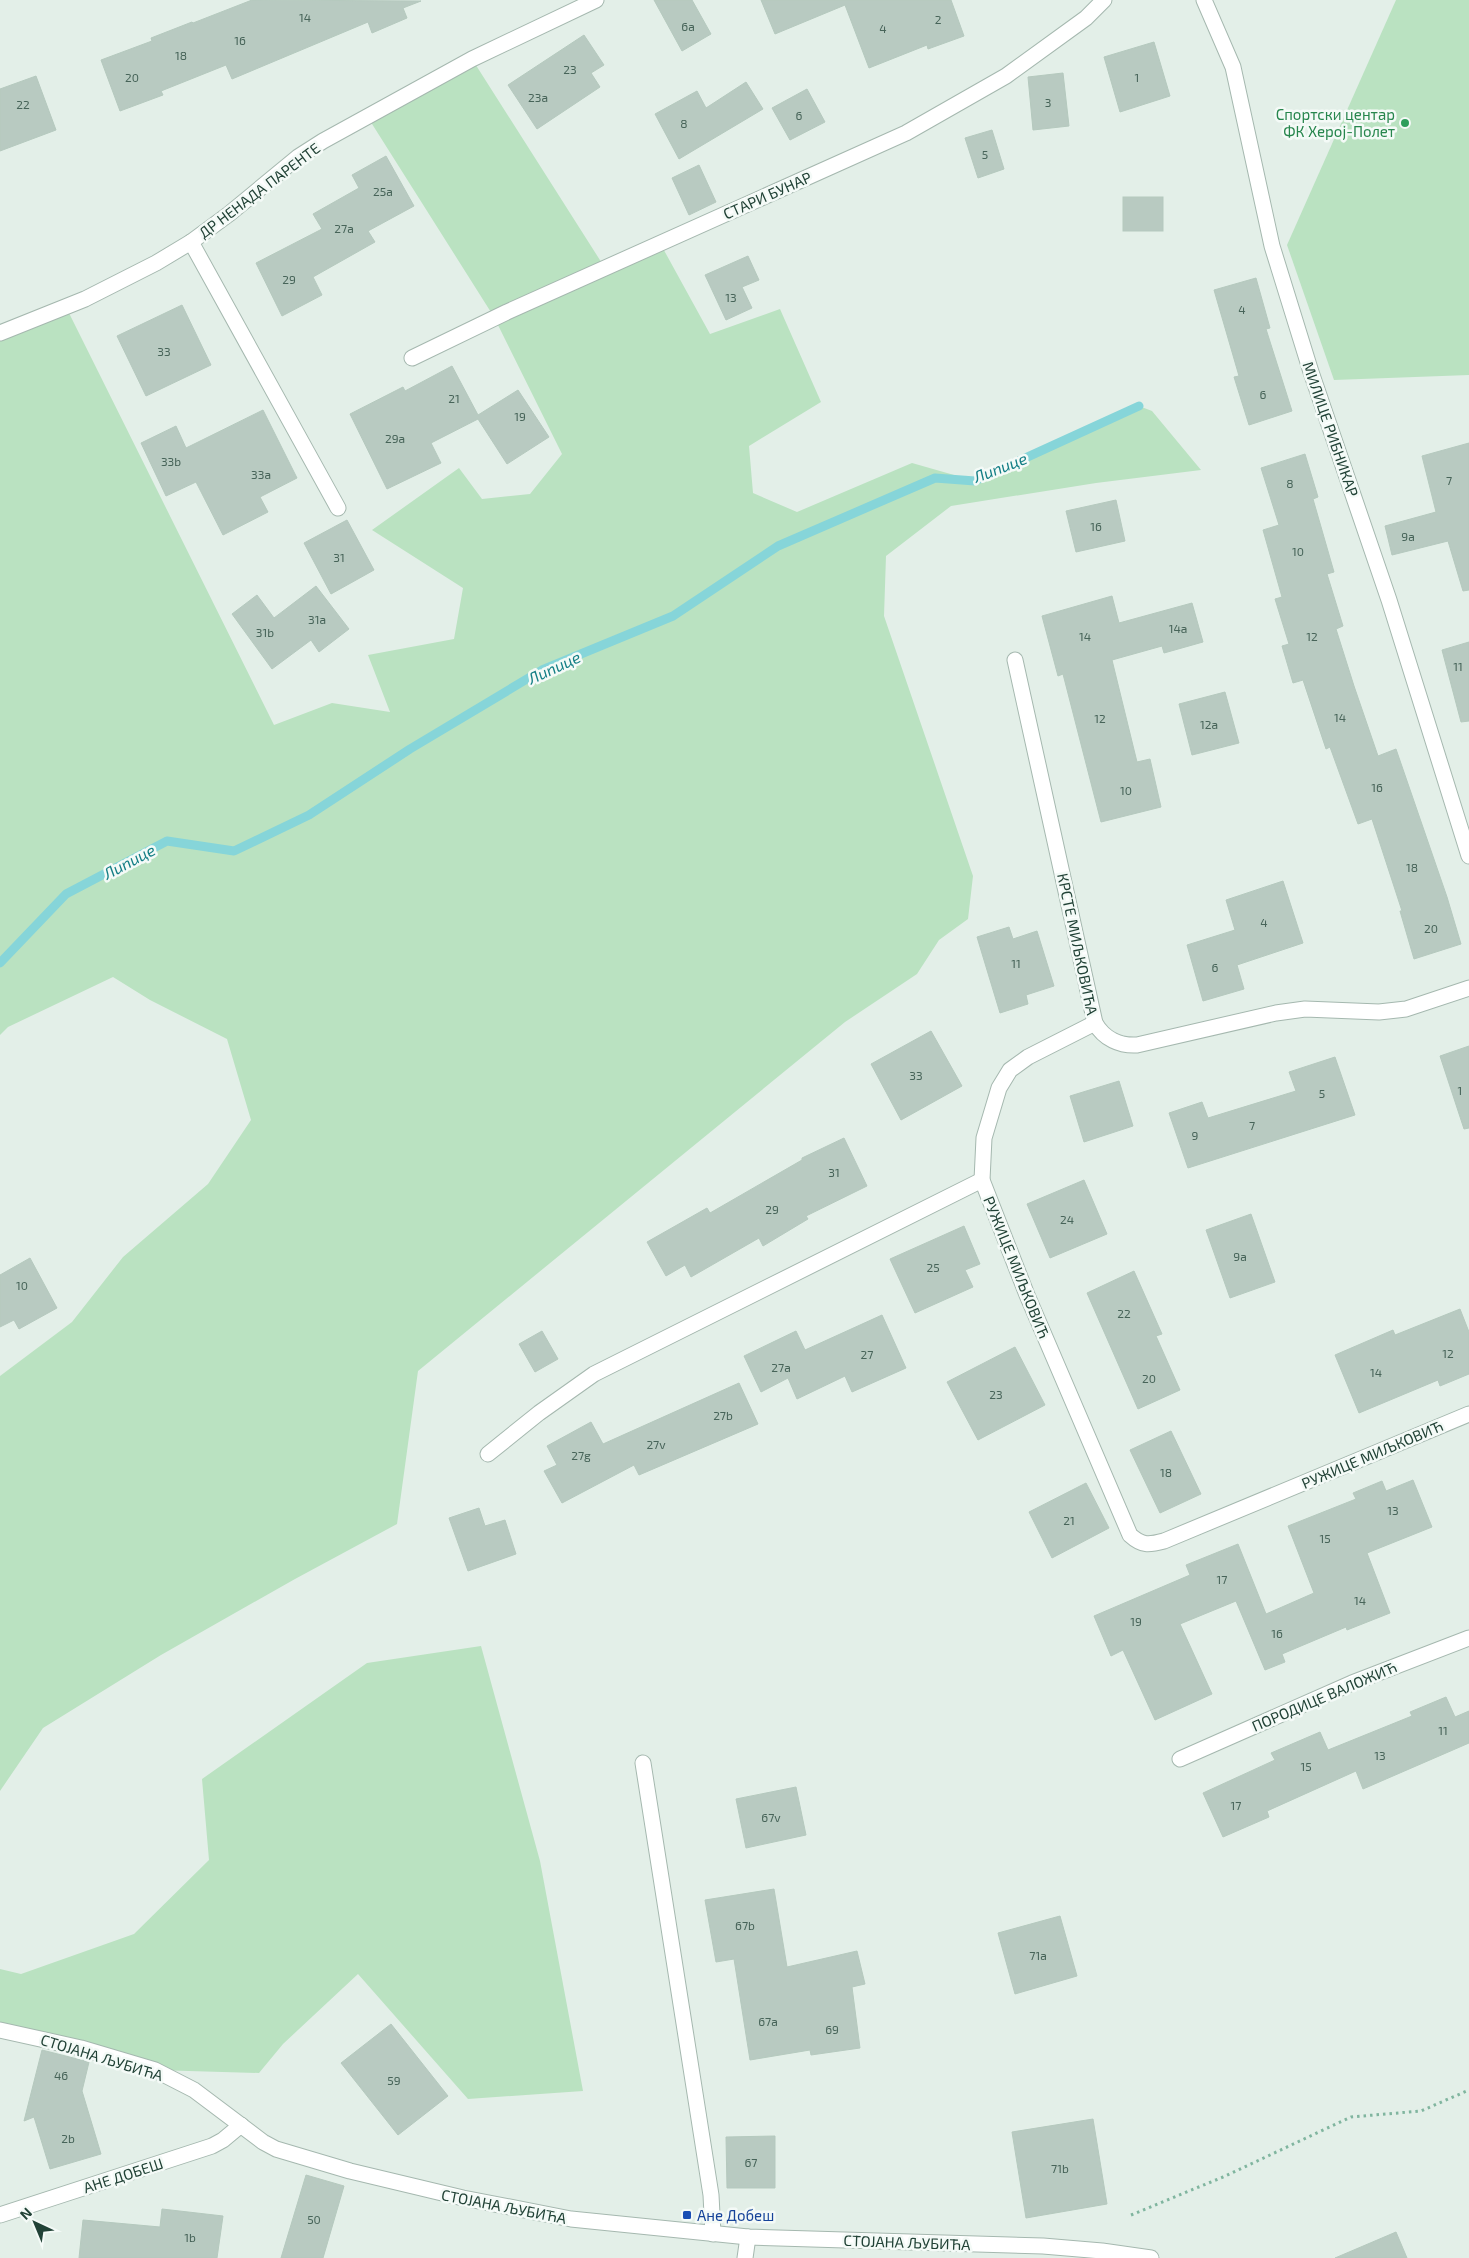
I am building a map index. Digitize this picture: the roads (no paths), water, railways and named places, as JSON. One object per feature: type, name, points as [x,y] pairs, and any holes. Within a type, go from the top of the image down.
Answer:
[{"type":"street","name":"ДР НЕНАДА ПАРЕНТЕ","points":[[0,333],[94,294],[135,274],[191,242],[229,214],[298,157],[323,141],[472,58],[596,0]]},
{"type":"street","name":"СТАРИ БУНАР","points":[[412,358],[507,312],[906,133],[1006,76],[1086,18],[1104,0]]},
{"type":"street","name":"МИЛИЦЕ РИБНИКАР","points":[[1204,0],[1233,67],[1272,246],[1280,273],[1311,372],[1388,600],[1469,856]]},
{"type":"street","points":[[191,242],[338,508]]},
{"type":"street","name":"КРСТЕ МИЉКОВИЋА","points":[[1015,660],[1095,1023],[1099,1030],[1114,1042],[1126,1046],[1138,1045],[1276,1013],[1305,1009],[1380,1012],[1406,1008],[1469,988]]},
{"type":"street","points":[[982,1180],[984,1138],[1000,1088],[1010,1070],[1028,1057],[1095,1023]]},
{"type":"street","name":"РУЖИЦЕ МИЉКОВИЋ","points":[[488,1454],[594,1374],[982,1180],[1027,1295],[1130,1535],[1138,1543],[1148,1546],[1164,1542],[1469,1414]]},
{"type":"street","name":"ПОРОДИЦЕ ВАЛОЖИЋ","points":[[1180,1759],[1352,1683],[1469,1638]]},
{"type":"street","points":[[643,1762],[712,2196],[713,2234]]},
{"type":"street","name":"СТОЈАНА ЉУБИЋА","points":[[0,2030],[81,2048],[155,2070],[194,2090],[263,2142],[284,2152],[350,2171],[463,2198],[571,2219],[713,2234],[1042,2252],[1102,2251],[1151,2258]]},
{"type":"street","name":"АНЕ ДОБЕШ","points":[[0,2215],[212,2146],[241,2125]]},
{"type":"street","points":[[745,2258],[748,2237]]},
{"type":"waterway","name":"Липице","points":[[0,963],[66,894],[167,841],[234,851],[309,815],[410,749],[542,670],[673,616],[778,546],[935,478],[975,481],[1139,406]]},
{"type":"place","name":"Спортски центар ФК Херој-Полет","points":[[1405,123]]},
{"type":"place","name":"Ане Добеш","points":[[687,2215]]}]
